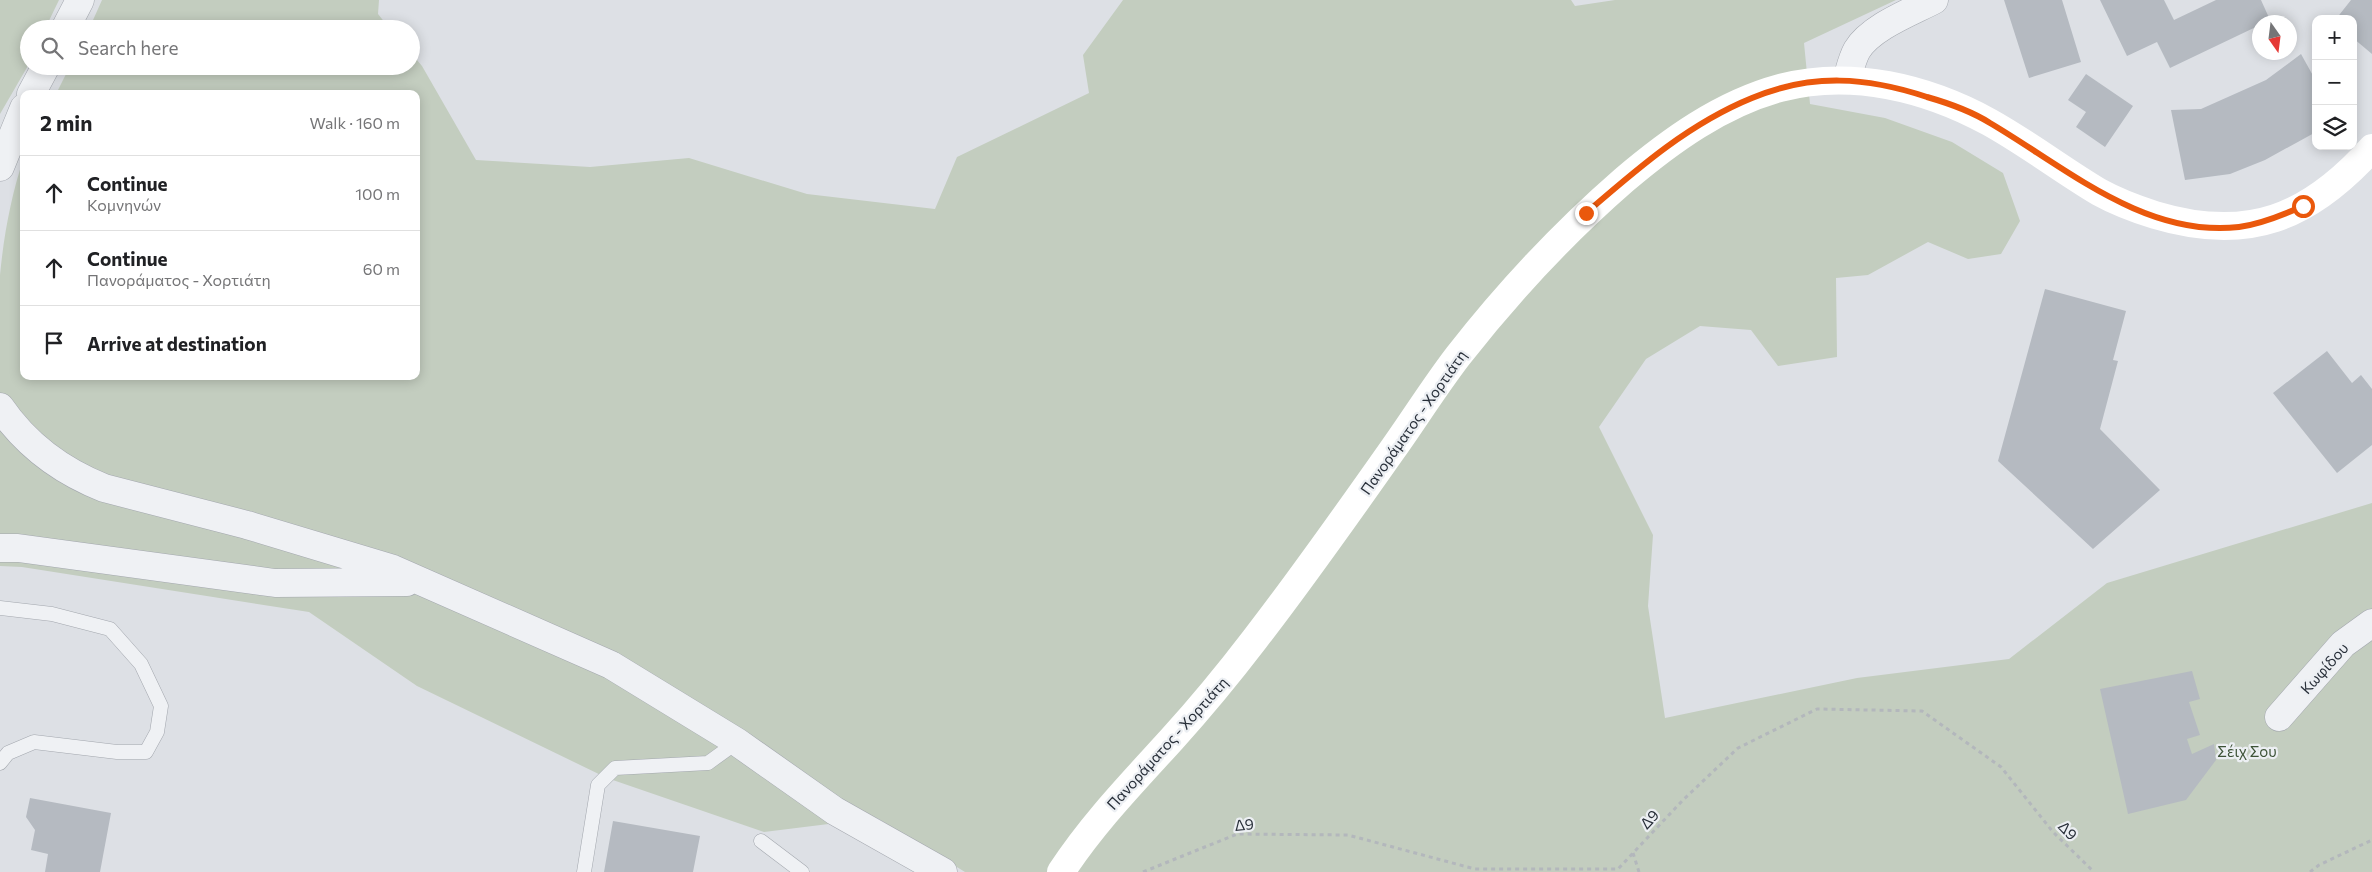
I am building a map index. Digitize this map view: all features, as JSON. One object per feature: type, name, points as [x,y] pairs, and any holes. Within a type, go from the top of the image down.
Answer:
[{"type":"main road","name":"Πανοράματος - Χορτιάτη","points":[[1061,872],[1112,804],[1204,703],[1261,632],[1356,502],[1456,358],[1526,274],[1586,213],[1668,145],[1719,113],[1753,97],[1815,81],[1847,79],[1893,86],[1943,102],[1988,121],[2109,197],[2150,213],[2195,226],[2239,227],[2280,217],[2303,206],[2345,178],[2372,148]]},
{"type":"street","points":[[70,20],[80,0]]},
{"type":"street","points":[[1847,79],[1858,49],[1871,35],[1895,19],[1934,0]]},
{"type":"street","points":[[33,90],[41,75]]},
{"type":"street","points":[[0,167],[20,118]]},
{"type":"street","points":[[0,407],[26,440],[75,475],[89,482],[104,488],[246,525],[338,552],[424,581],[611,665],[738,742],[835,811],[943,872]]},
{"type":"street","points":[[0,548],[18,548],[275,583],[424,581]]},
{"type":"street","name":"Κωφίδου","points":[[2279,717],[2343,644],[2372,623]]},
{"type":"lane","points":[[0,608],[52,614],[110,629],[141,664],[161,706],[157,732],[146,752],[117,752],[34,742],[8,753],[0,763]]},
{"type":"lane","points":[[584,872],[598,786],[615,768],[708,763],[738,742]]},
{"type":"lane","points":[[761,841],[802,872]]},
{"type":"path","name":"Δ9","points":[[1143,872],[1237,834],[1348,835],[1474,869],[1618,869],[1683,800],[1738,748],[1817,709],[1922,711],[2001,767],[2054,832],[2094,872]]},
{"type":"path","points":[[2310,872],[2372,840]]},
{"type":"path","points":[[1633,853],[1639,872]]},
{"type":"green space","points":[[0,0],[59,0],[49,20],[20,20],[20,75],[23,75],[0,114]]},
{"type":"green space","points":[[102,0],[379,0],[378,14],[383,20],[93,20]]},
{"type":"green space","name":"Σέιχ Σου","points":[[1123,0],[1571,0],[1575,6],[1615,0],[1896,0],[1804,43],[1810,104],[1885,118],[1952,142],[2003,173],[2020,221],[2001,254],[1968,259],[1928,242],[1868,275],[1836,278],[1837,357],[1778,366],[1751,330],[1700,326],[1646,359],[1599,427],[1653,535],[1648,606],[1665,718],[1857,678],[2009,659],[2107,583],[2372,503],[2372,872],[965,872],[877,818],[764,832],[607,778],[417,686],[309,612],[22,567],[0,566],[0,275],[9,215],[20,170],[20,380],[420,380],[420,90],[58,90],[66,75],[420,75],[420,64],[476,160],[590,167],[689,158],[807,194],[935,209],[957,157],[1089,93],[1083,55]]},
{"type":"building","points":[[2004,0],[2062,0],[2081,62],[2029,78]]},
{"type":"building","points":[[2100,0],[2164,0],[2174,20],[2216,0],[2261,0],[2268,15],[2252,15],[2252,29],[2170,68],[2157,42],[2127,56]]},
{"type":"building","points":[[2351,0],[2372,0],[2372,54],[2357,41],[2357,15],[2339,15]]},
{"type":"building","points":[[2301,54],[2312,74],[2312,134],[2265,160],[2230,174],[2185,180],[2171,110],[2201,109],[2266,80],[2293,60],[2297,60],[2297,57]]},
{"type":"building","points":[[2086,74],[2133,106],[2105,147],[2076,127],[2086,112],[2068,100]]},
{"type":"building","points":[[2045,289],[2126,311],[2113,360],[2118,361],[2100,429],[2160,490],[2093,549],[1998,461]]},
{"type":"building","points":[[2327,351],[2352,383],[2361,375],[2372,389],[2372,445],[2337,473],[2273,393]]},
{"type":"building","points":[[2192,671],[2200,699],[2189,702],[2200,735],[2187,739],[2192,754],[2214,744],[2216,760],[2186,800],[2128,814],[2100,689]]},
{"type":"building","points":[[30,798],[111,813],[100,872],[45,872],[48,854],[31,850],[35,830],[26,817]]},
{"type":"building","points":[[613,821],[700,836],[693,872],[604,872]]},
{"type":"route","points":[[1586,213],[1634,171],[1668,145],[1719,113],[1753,97],[1782,88],[1815,81],[1847,79],[1893,86],[1943,102],[1988,121],[2101,193],[2124,205],[2171,220],[2195,226],[2216,228],[2239,227],[2280,217],[2303,206]]}]
